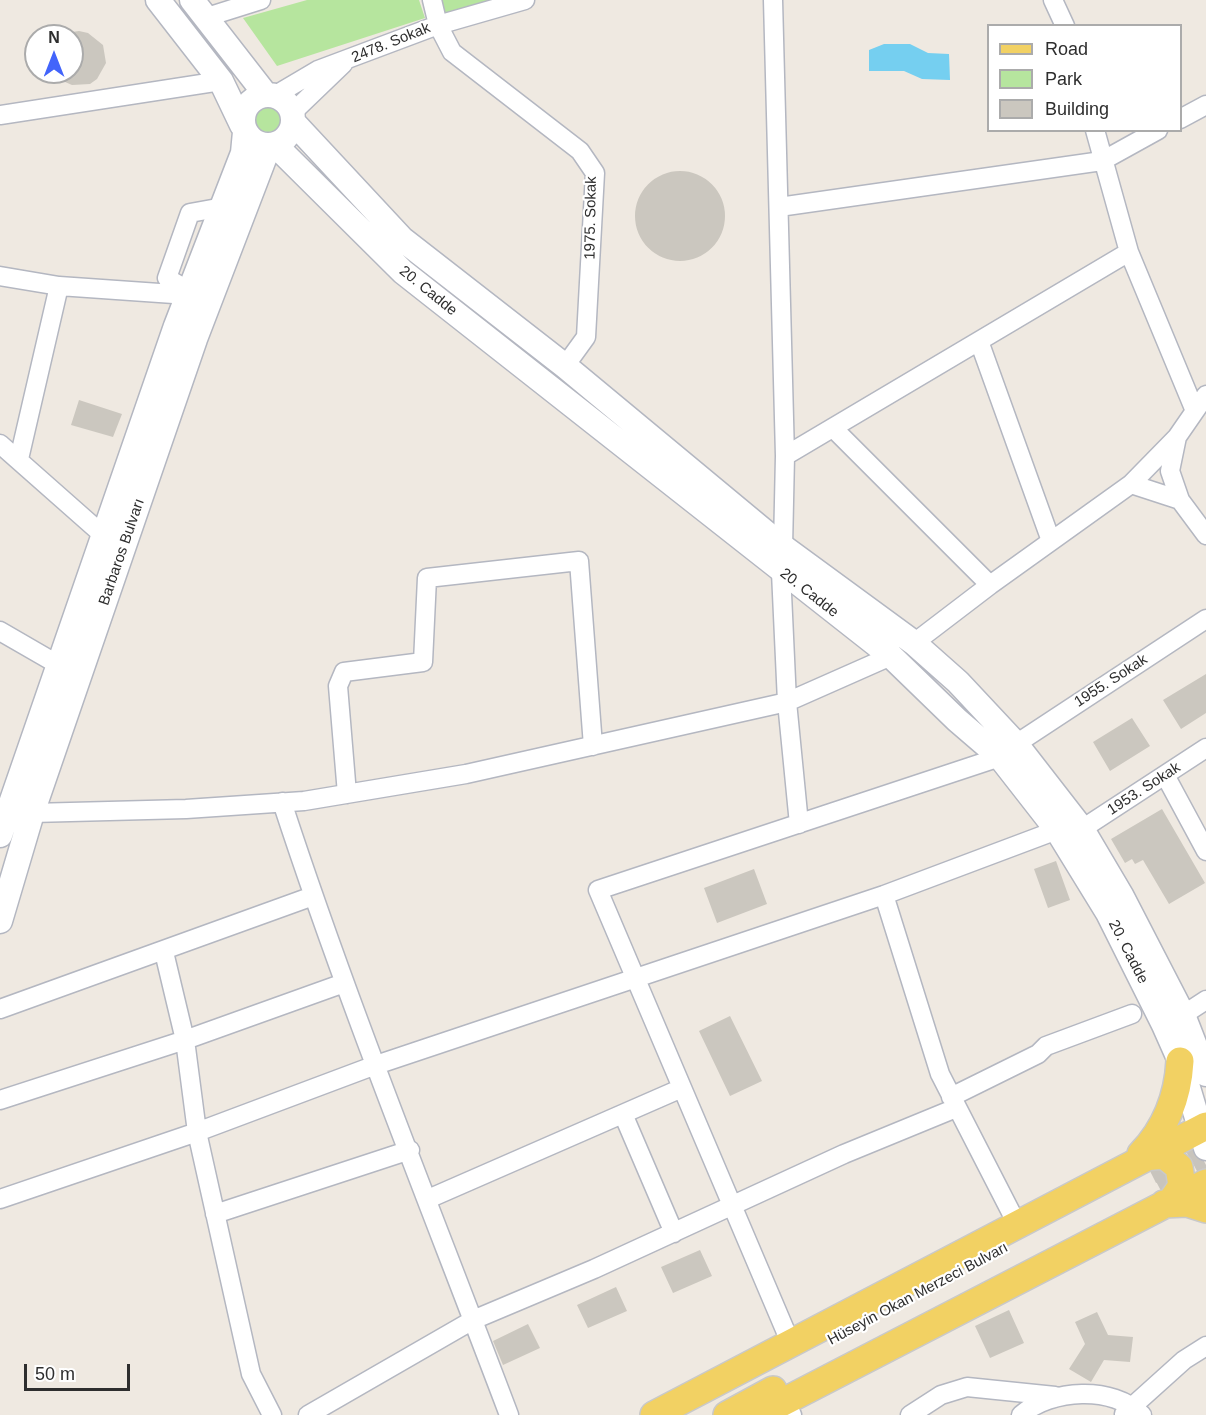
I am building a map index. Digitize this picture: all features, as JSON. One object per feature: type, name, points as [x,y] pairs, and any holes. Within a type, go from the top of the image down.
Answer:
[{"type":"main road","points":[[1194,1057],[1164,1125],[1148,1147],[1152,1182],[1176,1202],[1206,1209]]},
{"type":"main road","points":[[758,1415],[1152,1182],[1204,1134]]},
{"type":"main road","points":[[654,1415],[1017,1226],[1152,1182],[1206,1183]]},
{"type":"main road","name":"Hüseyin Okan Merzeci Bulvarı","points":[[684,1415],[890,1310],[1152,1182]]},
{"type":"main road","name":"Hüseyin Okan Merzeci Bulvarı","points":[[727,1415],[1152,1182]]},
{"type":"street","points":[[158,0],[221,81],[244,128],[257,144],[272,146],[285,140],[293,117],[282,99],[270,95],[258,97],[245,108],[244,128]]},
{"type":"street","points":[[200,8],[260,0]]},
{"type":"street","name":"2478. Sokak","points":[[432,0],[438,25]]},
{"type":"street","name":"2478. Sokak","points":[[270,95],[303,78],[438,25],[525,0]]},
{"type":"street","points":[[773,0],[785,456],[783,547]]},
{"type":"street","points":[[1053,0],[1064,24]]},
{"type":"street","points":[[200,8],[270,95]]},
{"type":"street","name":"1975. Sokak","points":[[438,25],[452,52],[580,151],[595,173],[586,337],[564,366]]},
{"type":"street","name":"2478. Sokak","points":[[293,117],[344,62]]},
{"type":"street","points":[[0,115],[221,81]]},
{"type":"street","points":[[1182,118],[1206,105]]},
{"type":"street","name":"20. Cadde","points":[[293,117],[402,239],[564,366],[783,547],[914,643],[958,682],[1008,750],[1206,1074]]},
{"type":"street","name":"Barbaros Bulvarı","points":[[2,825],[102,535],[189,293],[243,153],[244,128]]},
{"type":"street","points":[[914,643],[990,585],[1131,484],[1178,437],[1201,403],[1129,252],[1095,132]]},
{"type":"street","points":[[779,207],[1102,161],[1154,132]]},
{"type":"street","name":"20. Cadde","points":[[272,146],[403,272],[891,656],[957,720],[1008,750],[1083,829],[1122,895],[1183,1015],[1194,1057],[1204,1134]]},
{"type":"street","name":"Barbaros Bulvarı","points":[[0,921],[32,813],[195,339],[272,146]]},
{"type":"street","points":[[255,188],[280,173],[312,184]]},
{"type":"street","points":[[785,456],[1129,252]]},
{"type":"street","points":[[0,276],[59,286],[189,293]]},
{"type":"street","points":[[19,459],[59,286]]},
{"type":"street","points":[[980,341],[1051,541]]},
{"type":"street","points":[[834,429],[990,585]]},
{"type":"street","points":[[1178,437],[1170,471],[1180,500],[1203,525]]},
{"type":"street","points":[[0,444],[102,535]]},
{"type":"street","points":[[1131,484],[1180,500]]},
{"type":"street","points":[[347,794],[338,686],[344,672],[423,662],[427,578],[579,561],[593,746]]},
{"type":"street","points":[[782,572],[787,702],[799,824]]},
{"type":"street","name":"1955. Sokak","points":[[633,977],[598,890],[799,824],[1008,750],[1206,619]]},
{"type":"street","points":[[0,631],[57,664]]},
{"type":"street","points":[[32,813],[186,809],[282,802],[347,794],[466,774],[787,702],[891,656]]},
{"type":"street","name":"1953. Sokak","points":[[1083,829],[1206,748]]},
{"type":"street","points":[[1165,775],[1206,851]]},
{"type":"street","points":[[282,802],[373,1066],[410,1150],[509,1415]]},
{"type":"street","points":[[0,1199],[197,1132],[373,1066],[633,977],[884,895],[1057,830]]},
{"type":"street","points":[[884,895],[940,1074],[1017,1226]]},
{"type":"street","points":[[0,1009],[164,952],[313,896]]},
{"type":"street","points":[[164,952],[184,1040],[197,1132],[251,1374],[273,1415]]},
{"type":"street","points":[[633,977],[734,1206],[791,1344]]},
{"type":"street","points":[[0,1100],[184,1040],[344,983]]},
{"type":"street","points":[[1183,1015],[1206,1000]]},
{"type":"street","points":[[308,1415],[473,1320],[734,1206],[953,1103],[1038,1054],[1046,1046],[1132,1014]]},
{"type":"street","points":[[428,1199],[682,1088]]},
{"type":"street","points":[[623,1114],[674,1233]]},
{"type":"street","points":[[216,1214],[410,1150]]},
{"type":"street","points":[[910,1415],[941,1395],[967,1387],[1055,1396],[1102,1396],[1132,1412],[1184,1360],[1206,1346]]},
{"type":"street","points":[[1021,1415],[1055,1396]]},
{"type":"green space","points":[[307,0],[419,0],[425,18],[277,66],[243,18]]},
{"type":"green space","points":[[440,0],[499,0],[444,16]]},
{"type":"green space","points":[[268,104],[278,108],[282,118],[278,128],[268,132],[258,128],[254,118],[258,108]]},
{"type":"water","points":[[884,44],[910,44],[928,53],[949,54],[950,80],[922,79],[904,71],[869,71],[869,50]]},
{"type":"building","points":[[84,32],[88,33],[103,45],[106,63],[97,79],[90,84],[72,85],[70,84],[84,84]]},
{"type":"building","points":[[680,171],[697,174],[712,184],[722,199],[725,216],[722,233],[712,248],[697,258],[680,261],[663,258],[648,248],[638,233],[635,216],[638,199],[648,184],[663,174]]},
{"type":"building","points":[[79,400],[122,414],[113,437],[71,425]]},
{"type":"building","points":[[1206,674],[1206,713],[1181,729],[1163,700]]},
{"type":"building","points":[[1132,718],[1150,746],[1110,771],[1093,742]]},
{"type":"building","points":[[1162,809],[1205,883],[1169,904],[1143,860],[1135,864],[1132,859],[1125,863],[1111,839]]},
{"type":"building","points":[[1056,861],[1070,900],[1048,908],[1034,869]]},
{"type":"building","points":[[754,869],[767,904],[717,923],[704,888]]},
{"type":"building","points":[[730,1016],[762,1081],[730,1096],[699,1031]]},
{"type":"building","points":[[700,1250],[712,1276],[673,1293],[661,1267]]},
{"type":"building","points":[[616,1287],[627,1311],[588,1328],[577,1305]]},
{"type":"building","points":[[1009,1310],[1024,1343],[990,1358],[975,1326]]},
{"type":"building","points":[[1097,1312],[1108,1335],[1133,1337],[1130,1362],[1104,1360],[1091,1382],[1069,1369],[1085,1344],[1075,1322]]},
{"type":"building","points":[[528,1324],[540,1348],[503,1365],[493,1341]]},
{"type":"tunnel","points":[[1150,1171],[1206,1143]]},
{"type":"tunnel","points":[[1160,1189],[1206,1165]]}]
